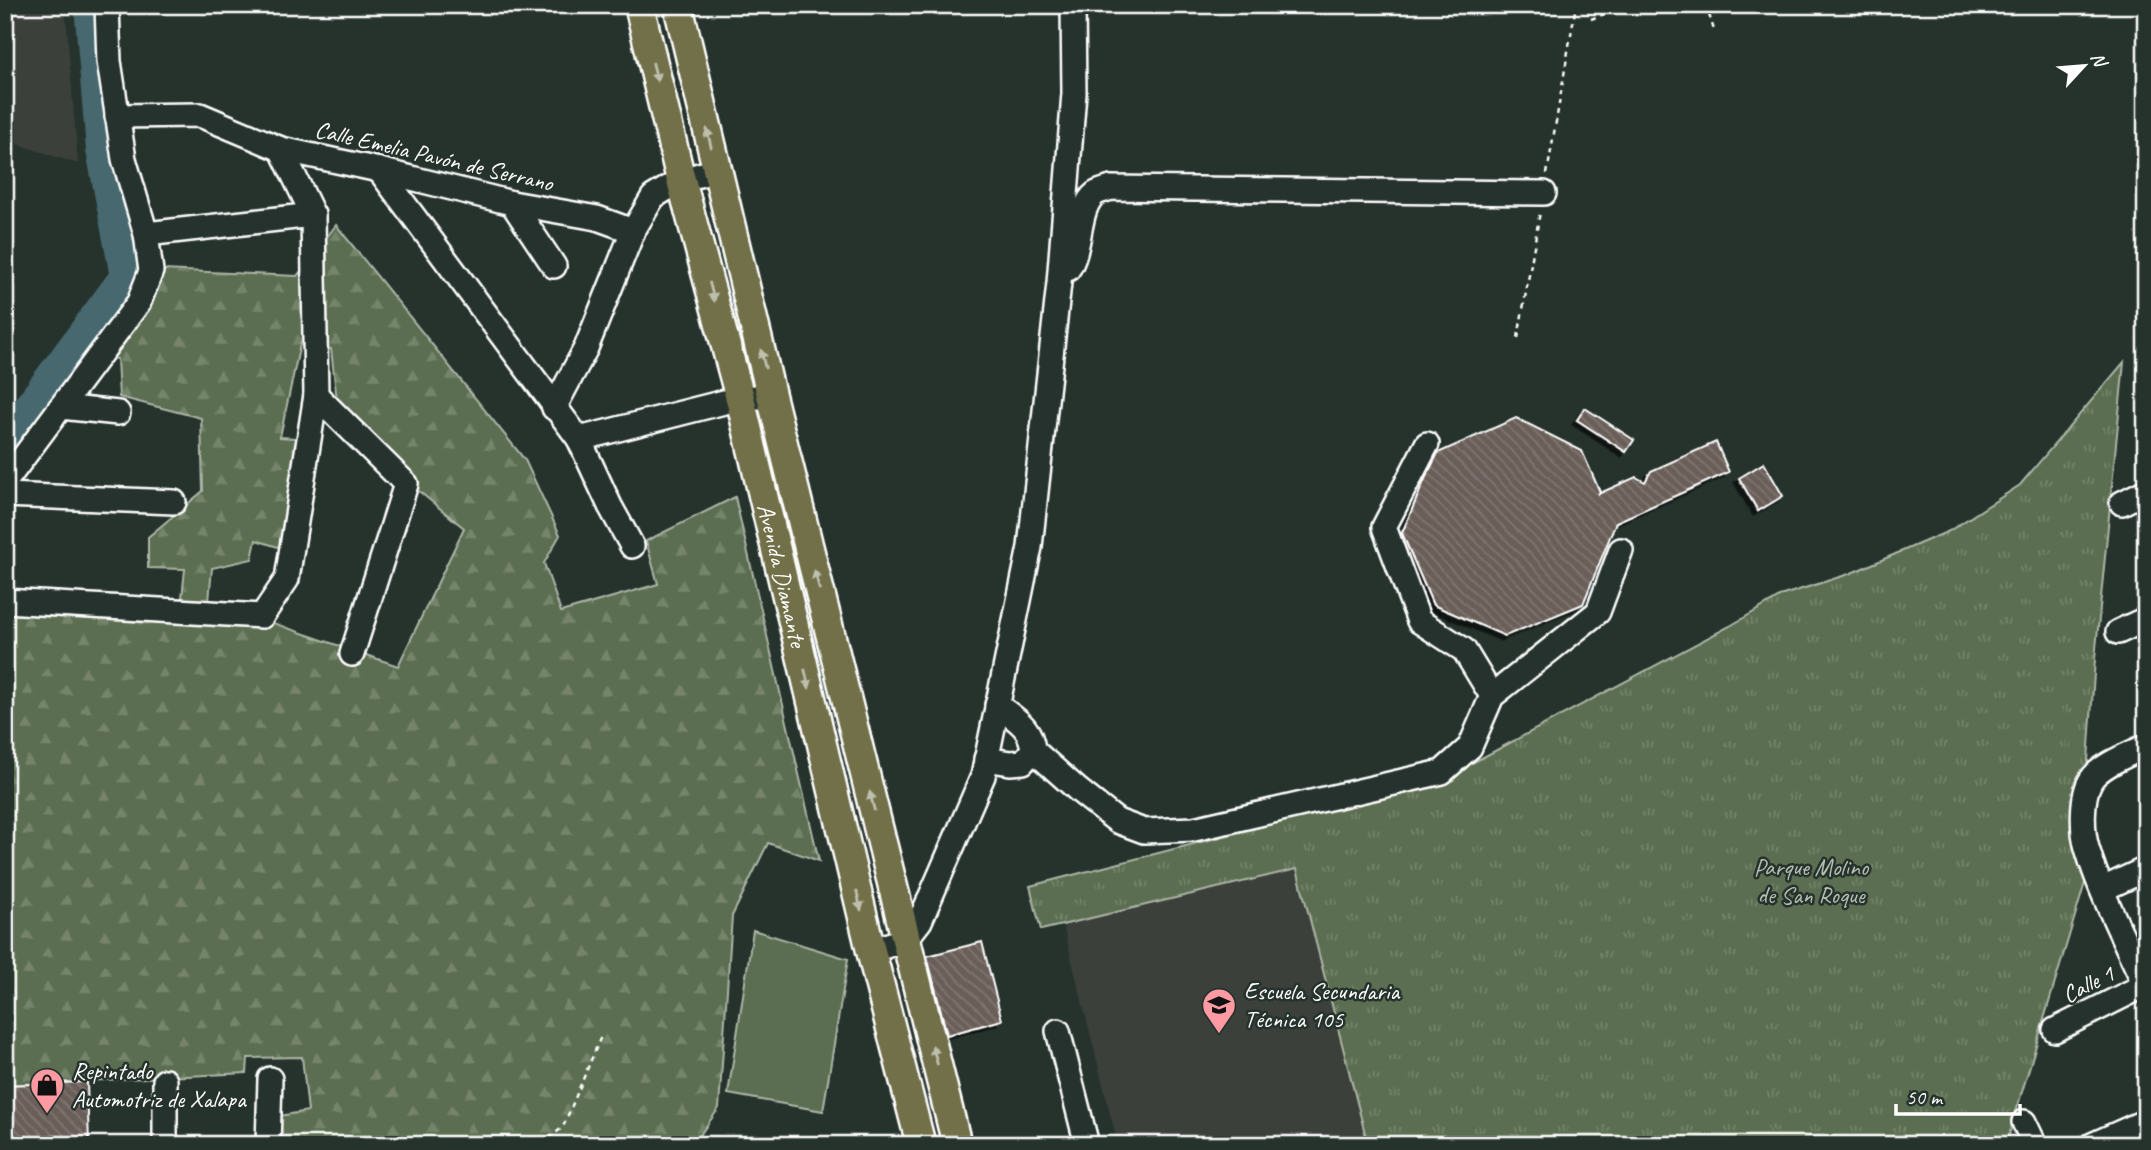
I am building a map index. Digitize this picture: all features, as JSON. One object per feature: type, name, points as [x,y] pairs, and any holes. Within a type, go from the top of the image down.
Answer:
[{"type":"main road","name":"Avenida Diamante","points":[[639,5],[681,180],[740,398],[871,951],[921,1145]]},
{"type":"main road","name":"Avenida Diamante","points":[[678,5],[771,395],[957,1145]]},
{"type":"main road","points":[[912,1111],[947,1101]]},
{"type":"street","points":[[5,482],[139,302],[152,271],[146,234],[124,159],[109,61],[107,5]]},
{"type":"street","points":[[871,951],[906,939],[920,920],[983,776],[1030,547],[1059,283],[1074,93],[1073,5]]},
{"type":"street","name":"Calle Emelia Pavón de Serrano","points":[[117,116],[200,115],[281,149],[512,203],[597,218],[633,232]]},
{"type":"street","points":[[5,601],[262,616],[287,579],[316,395],[313,215],[281,149]]},
{"type":"street","points":[[379,170],[579,439],[632,547]]},
{"type":"street","points":[[554,408],[586,348],[633,232],[653,197],[681,180],[717,170]]},
{"type":"street","points":[[1059,283],[1074,261],[1087,203],[1096,192],[1111,188],[1544,193]]},
{"type":"street","points":[[512,203],[554,266]]},
{"type":"street","points":[[146,234],[313,215]]},
{"type":"street","points":[[316,395],[406,484],[352,654]]},
{"type":"street","points":[[579,439],[740,398],[771,395]]},
{"type":"street","points":[[61,407],[118,413]]},
{"type":"street","points":[[1427,444],[1384,527],[1419,621],[1464,650],[1492,696]]},
{"type":"street","points":[[2122,503],[2146,491]]},
{"type":"street","points":[[5,495],[174,502]]},
{"type":"street","points":[[1033,750],[1117,821],[1144,831],[1194,830],[1442,772],[1469,747],[1492,696],[1598,612],[1620,550]]},
{"type":"street","points":[[2118,632],[2146,619]]},
{"type":"street","points":[[986,760],[1023,762],[1033,750],[1032,735],[997,705]]},
{"type":"street","points":[[2145,986],[2087,848],[2083,824],[2091,780],[2105,767],[2146,746]]},
{"type":"street","points":[[2103,889],[2146,869]]},
{"type":"street","name":"Calle 1","points":[[2055,1030],[2145,986]]},
{"type":"street","points":[[1058,1031],[1087,1145]]},
{"type":"street","points":[[268,1145],[270,1079]]},
{"type":"street","points":[[165,1081],[166,1145]]},
{"type":"street","points":[[2092,1145],[2146,1121]]},
{"type":"street","points":[[2024,1122],[2035,1145]]},
{"type":"path","points":[[1518,338],[1576,5]]},
{"type":"path","points":[[1591,19],[1628,5]]},
{"type":"path","points":[[1706,5],[1714,30]]},
{"type":"path","points":[[541,1145],[563,1127],[602,1034]]},
{"type":"shaded area","points":[[5,5],[65,5],[78,164],[5,140]]},
{"type":"shaded area","name":"Escuela Secundaria Técnica 105","points":[[1305,865],[1374,1145],[1118,1145],[1063,925]]},
{"type":"green space","points":[[336,225],[525,460],[560,535],[544,563],[561,612],[658,584],[646,541],[735,497],[819,861],[768,843],[732,916],[719,1108],[693,1145],[268,1145],[268,1118],[308,1111],[302,1057],[248,1058],[247,1073],[5,1085],[5,681],[8,680],[5,669],[5,609],[181,607],[185,569],[148,568],[148,537],[203,491],[201,418],[119,397],[117,359],[89,354],[140,269],[297,276]],"holes":[[[300,344],[331,349],[340,427],[464,528],[398,666],[209,601],[212,568],[252,559],[256,540],[281,548],[312,439],[280,437]]]},
{"type":"green space","name":"Parque Molino de San Roque","points":[[2124,362],[2095,659],[2086,790],[2091,863],[2006,1145],[1368,1145],[1297,869],[1041,930],[1030,886],[1411,788],[1476,761],[1783,595],[1849,574],[1949,531],[2020,485]]},
{"type":"green space","points":[[753,930],[848,959],[823,1111],[728,1094]]},
{"type":"building","points":[[1585,408],[1634,440],[1626,452],[1577,420]]},
{"type":"building","points":[[1516,418],[1582,451],[1600,492],[1598,494],[1636,477],[1645,482],[1651,471],[1716,442],[1729,472],[1616,522],[1583,604],[1505,636],[1433,605],[1402,533],[1438,453]]},
{"type":"building","points":[[1764,463],[1783,496],[1758,511],[1739,478]]},
{"type":"building","points":[[982,942],[1002,1020],[947,1035],[927,956]]},
{"type":"building","name":"Repintado Automotriz de Xalapa","points":[[87,1082],[89,1145],[5,1145],[5,1085]]},
{"type":"waterway","points":[[5,438],[125,276],[101,150],[89,5]]},
{"type":"place","name":"Escuela Secundaria Técnica 105","points":[[1219,1035]]},
{"type":"place","name":"Repintado Automotriz de Xalapa","points":[[47,1115]]}]
